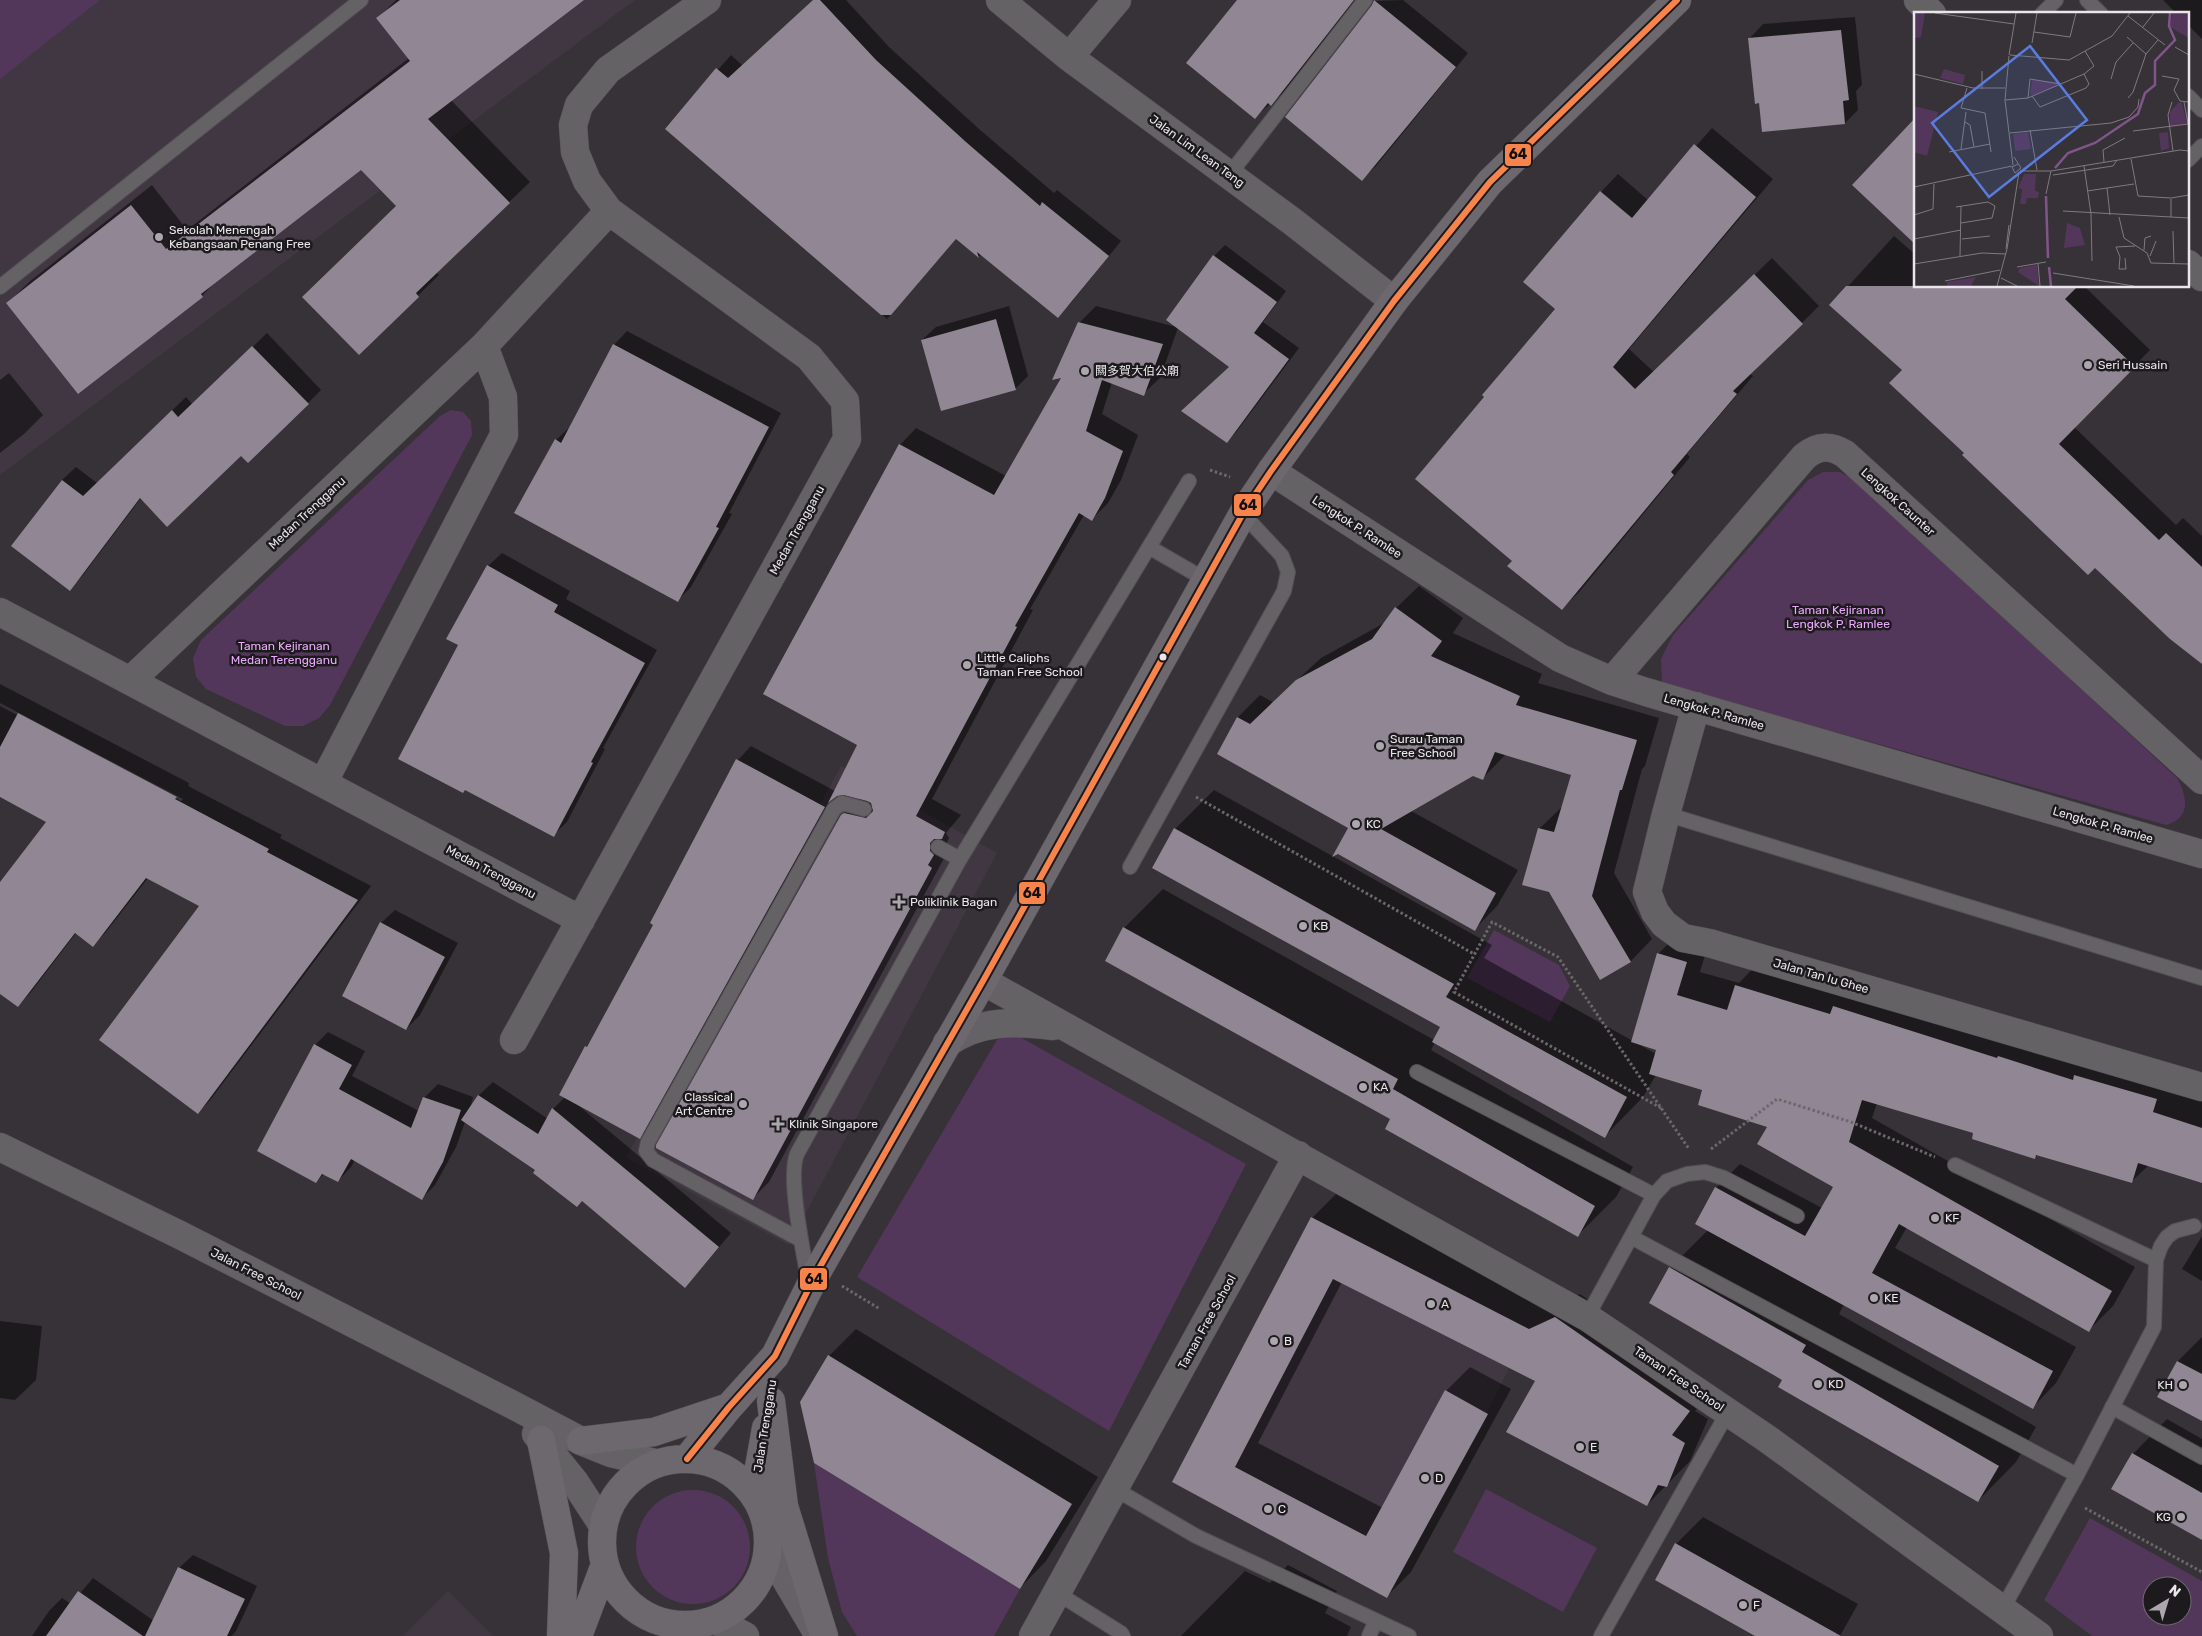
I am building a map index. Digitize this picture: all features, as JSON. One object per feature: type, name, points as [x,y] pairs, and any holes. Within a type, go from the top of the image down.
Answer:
[{"type":"main road","name":"Jalan Trengganu","points":[[687,1458],[729,1407],[775,1356],[813,1279],[983,981],[1243,514],[1265,480],[1394,301],[1490,182],[1677,0]]},
{"type":"main road","name":"Jalan Trengganu","points":[[754,1495],[771,1401],[775,1356]]},
{"type":"main road","points":[[771,1401],[784,1506],[824,1636]]},
{"type":"main road","points":[[581,1441],[654,1432],[729,1407]]},
{"type":"main road","points":[[541,1440],[564,1553],[561,1636]]},
{"type":"main road","points":[[687,1458],[713,1463],[736,1476],[754,1495],[766,1521],[768,1549],[763,1572],[752,1593],[736,1609],[715,1620],[673,1631],[635,1609],[616,1591],[604,1567],[600,1546],[602,1524],[613,1498],[631,1477],[655,1463],[687,1458]]},
{"type":"main road","points":[[578,1636],[586,1621],[604,1567]]},
{"type":"street","name":"Medan Trengganu","points":[[514,1040],[847,439],[845,401],[809,357],[609,211],[587,182],[574,152],[573,126],[579,105],[608,70],[707,0]]},
{"type":"street","name":"Jalan Lim Lean Teng","points":[[1000,0],[1070,57],[1293,222],[1394,301]]},
{"type":"street","points":[[1070,57],[1116,0]]},
{"type":"street","points":[[1918,0],[1930,12]]},
{"type":"street","name":"Medan Trengganu","points":[[130,681],[484,346],[609,211]]},
{"type":"street","points":[[2190,266],[2202,277]]},
{"type":"street","points":[[323,783],[504,434],[503,397],[484,346]]},
{"type":"street","name":"Lengkok Caunter","points":[[1612,681],[1804,457],[1818,448],[1836,448],[1845,454],[2202,780]]},
{"type":"street","name":"Lengkok P. Ramlee","points":[[1265,480],[1560,658],[1612,681],[2202,854]]},
{"type":"street","name":"Medan Trengganu","points":[[0,612],[581,920]]},
{"type":"street","name":"Jalan Tan Iu Ghee","points":[[1696,706],[1666,814],[1648,892],[1654,912],[1664,924],[1683,938],[1709,943],[2202,1087]]},
{"type":"street","name":"Taman Free School","points":[[983,981],[1587,1317],[1728,1412],[2003,1608],[2039,1636]]},
{"type":"street","points":[[947,1043],[956,1036],[987,1024],[1007,1022],[1067,1028]]},
{"type":"street","name":"Jalan Free School","points":[[0,1146],[43,1166],[581,1441],[611,1452],[655,1463]]},
{"type":"street","name":"Taman Free School","points":[[1033,1636],[1298,1155]]},
{"type":"street","name":"Jalan Free School","points":[[511,1404],[574,1481],[602,1524]]},
{"type":"street","points":[[768,1549],[819,1636]]},
{"type":"street","points":[[715,1620],[745,1636]]},
{"type":"lane","points":[[0,287],[361,0]]},
{"type":"lane","points":[[1229,175],[1366,0]]},
{"type":"lane","points":[[2044,12],[2056,0]]},
{"type":"lane","points":[[2087,0],[2099,12]]},
{"type":"lane","points":[[2190,98],[2202,110]]},
{"type":"lane","points":[[2190,158],[2202,146]]},
{"type":"lane","points":[[813,1279],[801,1240],[793,1172],[797,1154],[960,859],[1189,481]]},
{"type":"lane","points":[[1130,867],[1284,591],[1288,572],[1282,556],[1243,514]]},
{"type":"lane","points":[[1149,547],[1206,580]]},
{"type":"lane","points":[[801,1240],[653,1160],[646,1151],[648,1142],[834,809],[842,802],[864,809]]},
{"type":"lane","points":[[1666,814],[2202,978]]},
{"type":"lane","points":[[938,847],[960,859]]},
{"type":"lane","points":[[1417,1072],[1654,1195]]},
{"type":"lane","points":[[1955,1165],[2156,1260]]},
{"type":"lane","points":[[1587,1317],[1654,1195],[1667,1181],[1687,1174],[1705,1172],[1724,1178],[1797,1216]]},
{"type":"lane","points":[[2003,1608],[2077,1476],[2154,1327],[2156,1260],[2167,1237],[2175,1231],[2194,1226]]},
{"type":"lane","points":[[1631,1237],[2077,1476]]},
{"type":"lane","points":[[2112,1407],[2202,1457]]},
{"type":"lane","points":[[1601,1636],[1728,1412]]},
{"type":"lane","points":[[1115,1489],[1196,1536],[1409,1636]]},
{"type":"lane","points":[[1056,1594],[1123,1636]]},
{"type":"lane","points":[[1369,1636],[1376,1621]]},
{"type":"path","points":[[1189,481],[1196,473],[1208,470],[1265,480]]},
{"type":"path","points":[[1175,784],[1474,954]]},
{"type":"path","points":[[1661,1108],[1454,992],[1492,922],[1558,957],[1661,1108],[1696,1160]]},
{"type":"path","points":[[1687,1174],[1696,1160],[1777,1099],[1851,1122],[1955,1165]]},
{"type":"path","points":[[813,1279],[880,1309]]},
{"type":"path","points":[[2064,1497],[2202,1572]]},
{"type":"shaded area","name":"Sekolah Menengah Kebangsaan Penang Free","points":[[0,0],[635,0],[0,475]]},
{"type":"shaded area","points":[[841,766],[997,853],[789,1245],[626,1158]]},
{"type":"shaded area","points":[[1333,1279],[1509,1368],[1487,1413],[1445,1391],[1366,1536],[1234,1466]]},
{"type":"shaded area","points":[[448,1591],[493,1636],[403,1636]]},
{"type":"green space","points":[[0,0],[100,0],[0,79]]},
{"type":"green space","name":"Taman Kejiranan Medan Terengganu","points":[[451,410],[463,412],[471,421],[472,435],[330,705],[319,718],[303,726],[285,726],[206,689],[196,677],[193,658],[201,640],[440,416]]},
{"type":"green space","name":"Taman Kejiranan Lengkok P. Ramlee","points":[[1823,472],[1840,472],[1855,480],[2177,778],[2185,799],[2184,812],[2180,817],[2166,825],[1662,683],[1661,659],[1673,635],[1808,480]]},
{"type":"green space","points":[[1494,930],[1559,965],[1570,986],[1550,1022],[1467,978]]},
{"type":"green space","points":[[1004,1028],[1246,1164],[1109,1431],[857,1277]]},
{"type":"green space","points":[[814,1463],[1020,1589],[994,1636],[857,1636],[842,1612],[828,1558]]},
{"type":"green space","points":[[1486,1489],[1597,1548],[1563,1612],[1453,1552]]},
{"type":"green space","points":[[693,1490],[715,1495],[733,1507],[745,1525],[750,1547],[745,1569],[733,1587],[715,1599],[693,1604],[671,1599],[653,1587],[641,1569],[636,1547],[641,1525],[653,1507],[671,1495]]},
{"type":"green space","points":[[2090,1518],[2202,1581],[2202,1636],[2092,1636],[2044,1600]]},
{"type":"building","points":[[400,0],[584,0],[428,119],[510,203],[416,293],[419,297],[359,355],[302,297],[396,206],[361,170],[201,294],[203,297],[78,394],[6,303],[131,205],[166,249],[410,61],[376,18]]},
{"type":"building","points":[[813,0],[820,0],[876,60],[1040,206],[1042,202],[1109,256],[1058,318],[977,252],[979,258],[956,239],[891,315],[881,315],[665,129],[716,68],[728,78]]},
{"type":"building","points":[[1237,0],[1354,0],[1271,106],[1268,103],[1255,119],[1186,63]]},
{"type":"building","points":[[1374,0],[1456,67],[1362,181],[1285,117]]},
{"type":"building","points":[[1841,30],[1849,100],[1843,101],[1845,124],[1762,132],[1759,103],[1755,104],[1748,38]]},
{"type":"building","points":[[1914,119],[1914,243],[1852,185]]},
{"type":"building","points":[[1694,144],[1756,197],[1613,367],[1635,389],[1754,274],[1803,324],[1733,391],[1737,394],[1671,472],[1674,475],[1562,610],[1507,566],[1512,561],[1415,479],[1484,397],[1482,395],[1555,309],[1523,282],[1600,191],[1632,218]]},
{"type":"building","points":[[1213,255],[1277,302],[1254,333],[1289,359],[1227,443],[1181,411],[1229,367],[1166,320]]},
{"type":"building","points":[[1846,286],[2076,288],[2065,299],[2135,367],[2059,444],[2159,540],[2166,533],[2202,567],[2202,664],[2170,639],[2095,568],[2088,575],[1962,455],[1964,453],[1889,383],[1902,370],[1829,305]]},
{"type":"building","points":[[996,319],[1016,390],[941,411],[921,340]]},
{"type":"building","points":[[1078,322],[1163,344],[1144,396],[1102,380],[1086,431],[1123,451],[1105,498],[1092,521],[1079,513],[1015,626],[1017,627],[916,816],[945,832],[942,839],[934,839],[930,843],[930,851],[934,855],[928,865],[932,868],[753,1200],[656,1148],[656,1145],[841,815],[844,813],[866,818],[873,811],[871,803],[844,795],[837,796],[828,803],[857,745],[763,694],[899,444],[994,495],[1061,378],[1052,380]]},
{"type":"building","points":[[613,344],[769,427],[716,527],[719,528],[678,602],[514,513],[555,439],[561,443]]},
{"type":"building","points":[[252,346],[309,404],[248,463],[241,456],[167,527],[140,498],[70,591],[11,546],[62,480],[83,496],[172,410],[178,417]]},
{"type":"building","points":[[487,565],[558,605],[554,612],[645,663],[591,762],[593,763],[554,837],[465,790],[463,793],[398,759],[458,645],[446,639]]},
{"type":"building","points":[[1395,607],[1442,641],[1431,656],[1520,696],[1516,705],[1637,740],[1622,790],[1620,790],[1592,896],[1631,962],[1600,980],[1549,892],[1522,885],[1538,828],[1554,832],[1571,775],[1495,752],[1483,780],[1473,776],[1381,829],[1496,893],[1475,931],[1338,854],[1332,857],[1348,828],[1217,754],[1237,717],[1250,724],[1296,680],[1372,639]]},
{"type":"building","points":[[18,713],[177,797],[175,799],[269,849],[267,852],[358,900],[198,1114],[99,1040],[199,906],[146,878],[93,947],[75,933],[18,1007],[0,994],[0,882],[46,822],[0,797],[0,747]]},
{"type":"building","points":[[736,759],[825,807],[640,1139],[559,1095],[653,925],[650,923]]},
{"type":"building","name":"KB","points":[[1174,828],[1454,984],[1446,997],[1627,1097],[1605,1138],[1432,1042],[1440,1027],[1152,868]]},
{"type":"building","points":[[380,922],[445,957],[406,1030],[342,996]]},
{"type":"building","name":"KA","points":[[1123,927],[1398,1079],[1393,1089],[1595,1206],[1578,1237],[1385,1129],[1390,1119],[1105,961]]},
{"type":"building","points":[[1657,953],[1687,962],[1677,995],[1727,1010],[1735,985],[1830,1014],[1833,1006],[2073,1080],[2074,1075],[2157,1099],[2153,1112],[2202,1128],[2202,1183],[2138,1163],[2132,1183],[2036,1155],[2035,1159],[1972,1139],[1973,1133],[1862,1100],[1849,1142],[2112,1291],[2089,1332],[1899,1224],[1872,1273],[2053,1371],[2033,1409],[1695,1224],[1715,1187],[1805,1236],[1833,1187],[1757,1144],[1767,1127],[1698,1105],[1702,1090],[1649,1074],[1656,1050],[1631,1042]]},
{"type":"building","points":[[314,1044],[352,1065],[339,1089],[411,1128],[423,1097],[461,1110],[443,1162],[422,1200],[351,1159],[338,1182],[322,1174],[316,1183],[257,1151]]},
{"type":"building","points":[[478,1095],[538,1134],[552,1108],[719,1247],[685,1288],[582,1201],[577,1207],[533,1173],[535,1170],[461,1120]]},
{"type":"building","points":[[1311,1217],[1529,1329],[1555,1317],[1690,1411],[1672,1435],[1685,1443],[1667,1487],[1658,1485],[1647,1506],[1506,1432],[1535,1381],[1333,1279],[1235,1467],[1366,1536],[1445,1390],[1488,1414],[1387,1598],[1172,1482]]},
{"type":"building","name":"KD","points":[[1669,1267],[1806,1345],[1802,1352],[1999,1466],[1978,1502],[1778,1387],[1782,1380],[1649,1303]]},
{"type":"building","points":[[828,1355],[1072,1504],[1020,1589],[814,1463],[800,1402]]},
{"type":"building","name":"KH","points":[[2177,1361],[2202,1374],[2202,1421],[2157,1397]]},
{"type":"building","name":"KG","points":[[2132,1453],[2202,1493],[2202,1540],[2111,1489]]},
{"type":"building","name":"F","points":[[1675,1543],[1841,1636],[1755,1636],[1655,1580]]},
{"type":"building","points":[[178,1567],[245,1599],[227,1636],[145,1636]]},
{"type":"building","points":[[78,1591],[143,1636],[46,1636]]},
{"type":"transit line","name":"64","points":[[687,1459],[729,1407],[775,1356],[817,1272],[983,981],[1246,508],[1271,471],[1394,301],[1490,182],[1677,0]]},
{"type":"place","name":"Sekolah Menengah Kebangsaan Penang Free","points":[[159,237]]},
{"type":"place","name":"Seri Hussain","points":[[2088,365]]},
{"type":"place","name":"闗多賀大伯公廟","points":[[1085,371]]},
{"type":"place","name":"Little Caliphs Taman Free School","points":[[967,665]]},
{"type":"place","name":"Surau Taman Free School","points":[[1380,746]]},
{"type":"place","name":"KC","points":[[1356,824]]},
{"type":"place","name":"Poliklinik Bagan","points":[[899,902]]},
{"type":"place","name":"KB","points":[[1303,926]]},
{"type":"place","name":"KA","points":[[1363,1087]]},
{"type":"place","name":"Classical Art Centre","points":[[743,1104]]},
{"type":"place","name":"Klinik Singapore","points":[[778,1124]]},
{"type":"place","name":"KF","points":[[1935,1218]]},
{"type":"place","name":"KE","points":[[1874,1298]]},
{"type":"place","name":"A","points":[[1431,1304]]},
{"type":"place","name":"B","points":[[1274,1341]]},
{"type":"place","name":"KD","points":[[1818,1384]]},
{"type":"place","name":"KH","points":[[2183,1385]]},
{"type":"place","name":"E","points":[[1580,1447]]},
{"type":"place","name":"D","points":[[1425,1478]]},
{"type":"place","name":"C","points":[[1268,1509]]},
{"type":"place","name":"KG","points":[[2181,1517]]},
{"type":"place","name":"F","points":[[1743,1605]]}]
